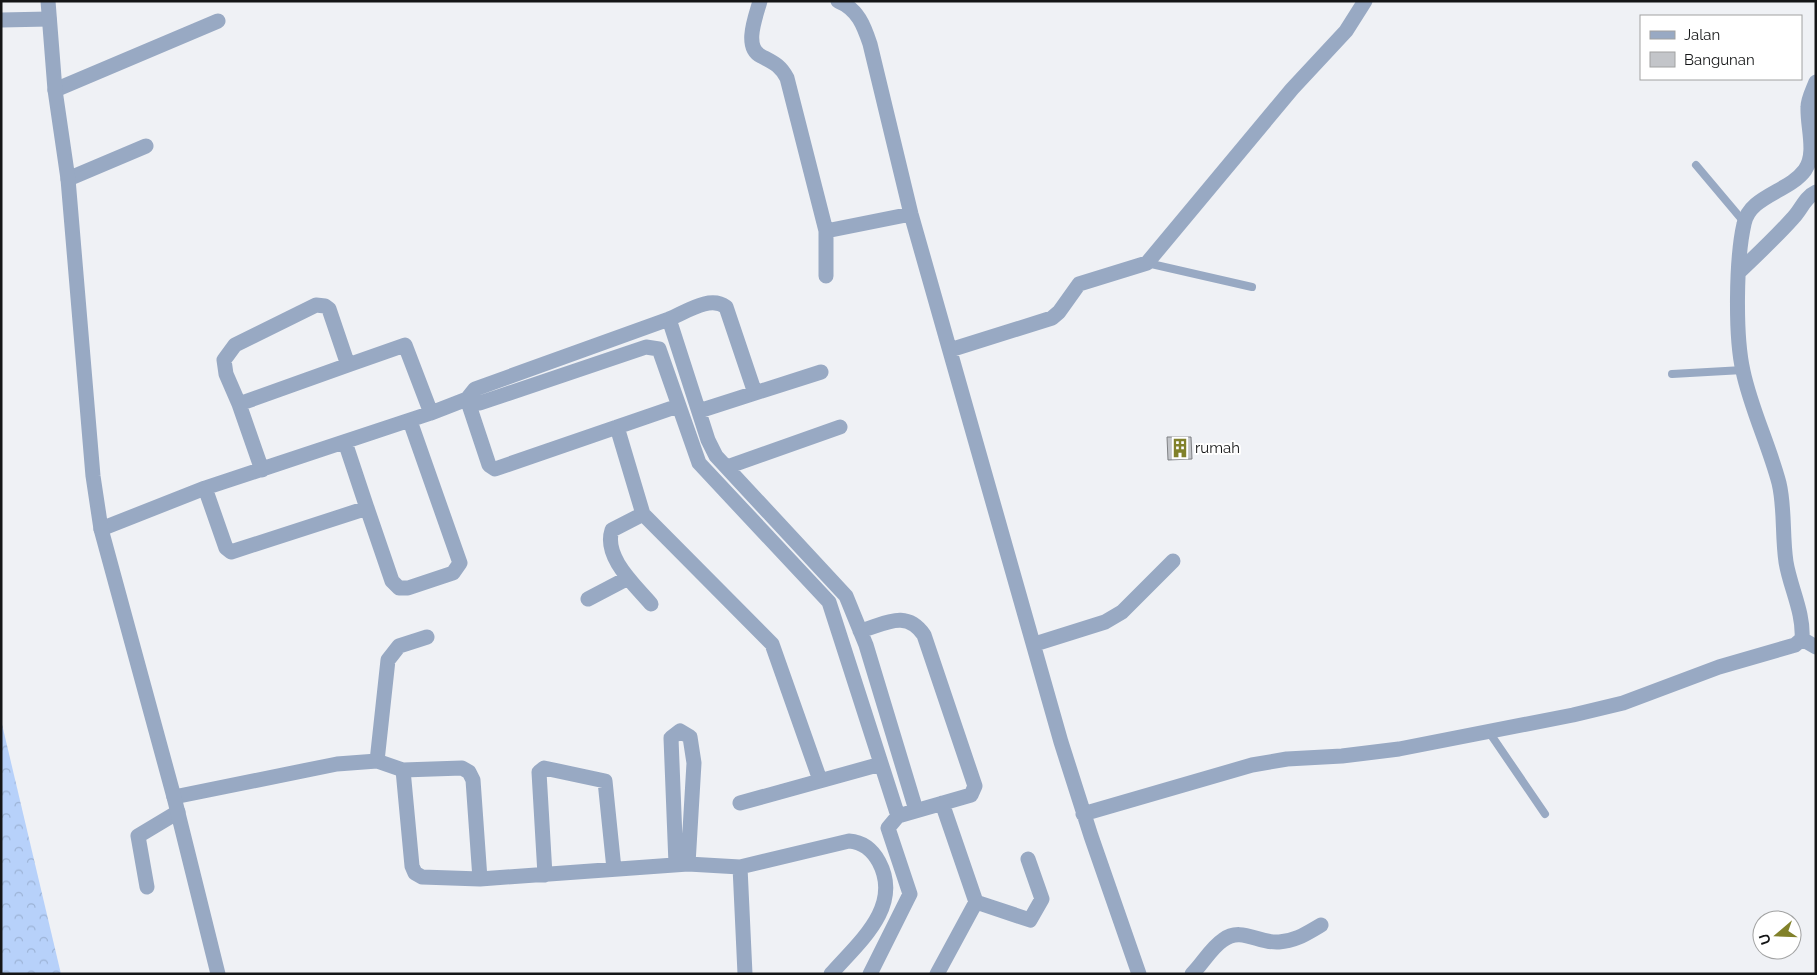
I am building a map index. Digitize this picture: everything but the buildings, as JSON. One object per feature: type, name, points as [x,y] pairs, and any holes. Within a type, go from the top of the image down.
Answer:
[{"type":"street","points":[[48,1],[55,90],[68,179],[93,476],[101,528],[178,812],[218,974]]},
{"type":"street","points":[[760,1],[751,39],[753,49],[759,56],[780,66],[787,78],[826,231],[826,276]]},
{"type":"street","points":[[950,350],[1052,318],[1059,312],[1079,284],[1147,263],[1292,89],[1346,31],[1365,1]]},
{"type":"street","points":[[845,2],[864,25],[870,44],[911,214],[1083,814],[1139,974]]},
{"type":"street","points":[[1,20],[49,19]]},
{"type":"street","points":[[55,90],[218,21]]},
{"type":"street","points":[[1816,82],[1808,105],[1811,152],[1805,170],[1792,182],[1751,209],[1744,222],[1740,271],[1739,326],[1743,370],[1778,483],[1782,503],[1786,563],[1807,630],[1816,647]]},
{"type":"street","points":[[68,179],[146,146]]},
{"type":"street","points":[[1740,271],[1773,240],[1796,216],[1811,194],[1816,192]]},
{"type":"street","points":[[826,231],[911,214]]},
{"type":"street","points":[[101,528],[205,488],[410,421],[466,400],[475,389],[669,319],[708,303],[718,302],[726,307],[755,393]]},
{"type":"street","points":[[262,470],[224,366],[230,349],[316,305],[329,309],[348,365]]},
{"type":"street","points":[[669,319],[708,440],[716,456],[846,596],[863,638],[916,810]]},
{"type":"street","points":[[239,404],[405,345],[431,413]]},
{"type":"street","points":[[466,400],[480,403],[650,346],[655,347],[661,353],[699,463],[829,602],[898,816]]},
{"type":"street","points":[[699,411],[821,372]]},
{"type":"street","points":[[466,400],[489,465],[495,469],[678,406]]},
{"type":"street","points":[[345,442],[392,581],[399,588],[408,588],[453,573],[459,567],[459,560],[410,421]]},
{"type":"street","points":[[617,427],[643,514],[772,644],[820,780]]},
{"type":"street","points":[[727,468],[840,427]]},
{"type":"street","points":[[692,446],[708,440]]},
{"type":"street","points":[[205,488],[226,548],[231,552],[367,508]]},
{"type":"street","points":[[643,514],[612,530],[609,539],[610,548],[628,578],[651,604]]},
{"type":"street","points":[[1035,644],[1105,622],[1122,612],[1173,561]]},
{"type":"street","points":[[588,599],[628,578]]},
{"type":"street","points":[[845,652],[863,638],[901,619],[915,625],[924,635],[975,786],[971,795],[898,816],[888,828],[910,894],[870,974]]},
{"type":"street","points":[[1083,814],[1252,765],[1287,759],[1342,756],[1399,749],[1623,703],[1719,667],[1795,645],[1807,630]]},
{"type":"street","points":[[377,761],[388,660],[400,646],[427,637]]},
{"type":"street","points":[[680,731],[690,738],[692,744],[692,791],[682,864],[673,791],[671,738],[680,731]]},
{"type":"street","points":[[174,797],[337,764],[377,761],[403,770],[462,768],[469,772],[473,780],[480,878]]},
{"type":"street","points":[[740,803],[881,764]]},
{"type":"street","points":[[545,875],[538,772],[544,768],[605,781],[614,868]]},
{"type":"street","points":[[403,770],[412,866],[415,873],[422,877],[480,878],[545,875],[682,864],[740,867],[849,842],[857,842],[874,852],[881,866],[885,883],[884,907],[870,929],[830,974]]},
{"type":"street","points":[[673,791],[692,791]]},
{"type":"street","points":[[937,974],[976,902],[942,803]]},
{"type":"street","points":[[147,887],[139,854],[138,836],[178,812]]},
{"type":"street","points":[[976,902],[1030,920],[1042,899],[1028,859]]},
{"type":"street","points":[[740,867],[745,974]]},
{"type":"street","points":[[1192,974],[1224,939],[1233,935],[1242,934],[1263,941],[1296,940],[1321,925]]},
{"type":"lane","points":[[1696,165],[1744,222]]},
{"type":"lane","points":[[1147,263],[1252,286]]},
{"type":"lane","points":[[1672,374],[1743,370]]},
{"type":"lane","points":[[1489,732],[1545,814]]},
{"type":"green space","points":[[1,720],[61,974],[1,974]]},
{"type":"place","name":"rumah","points":[[1180,448]]}]
